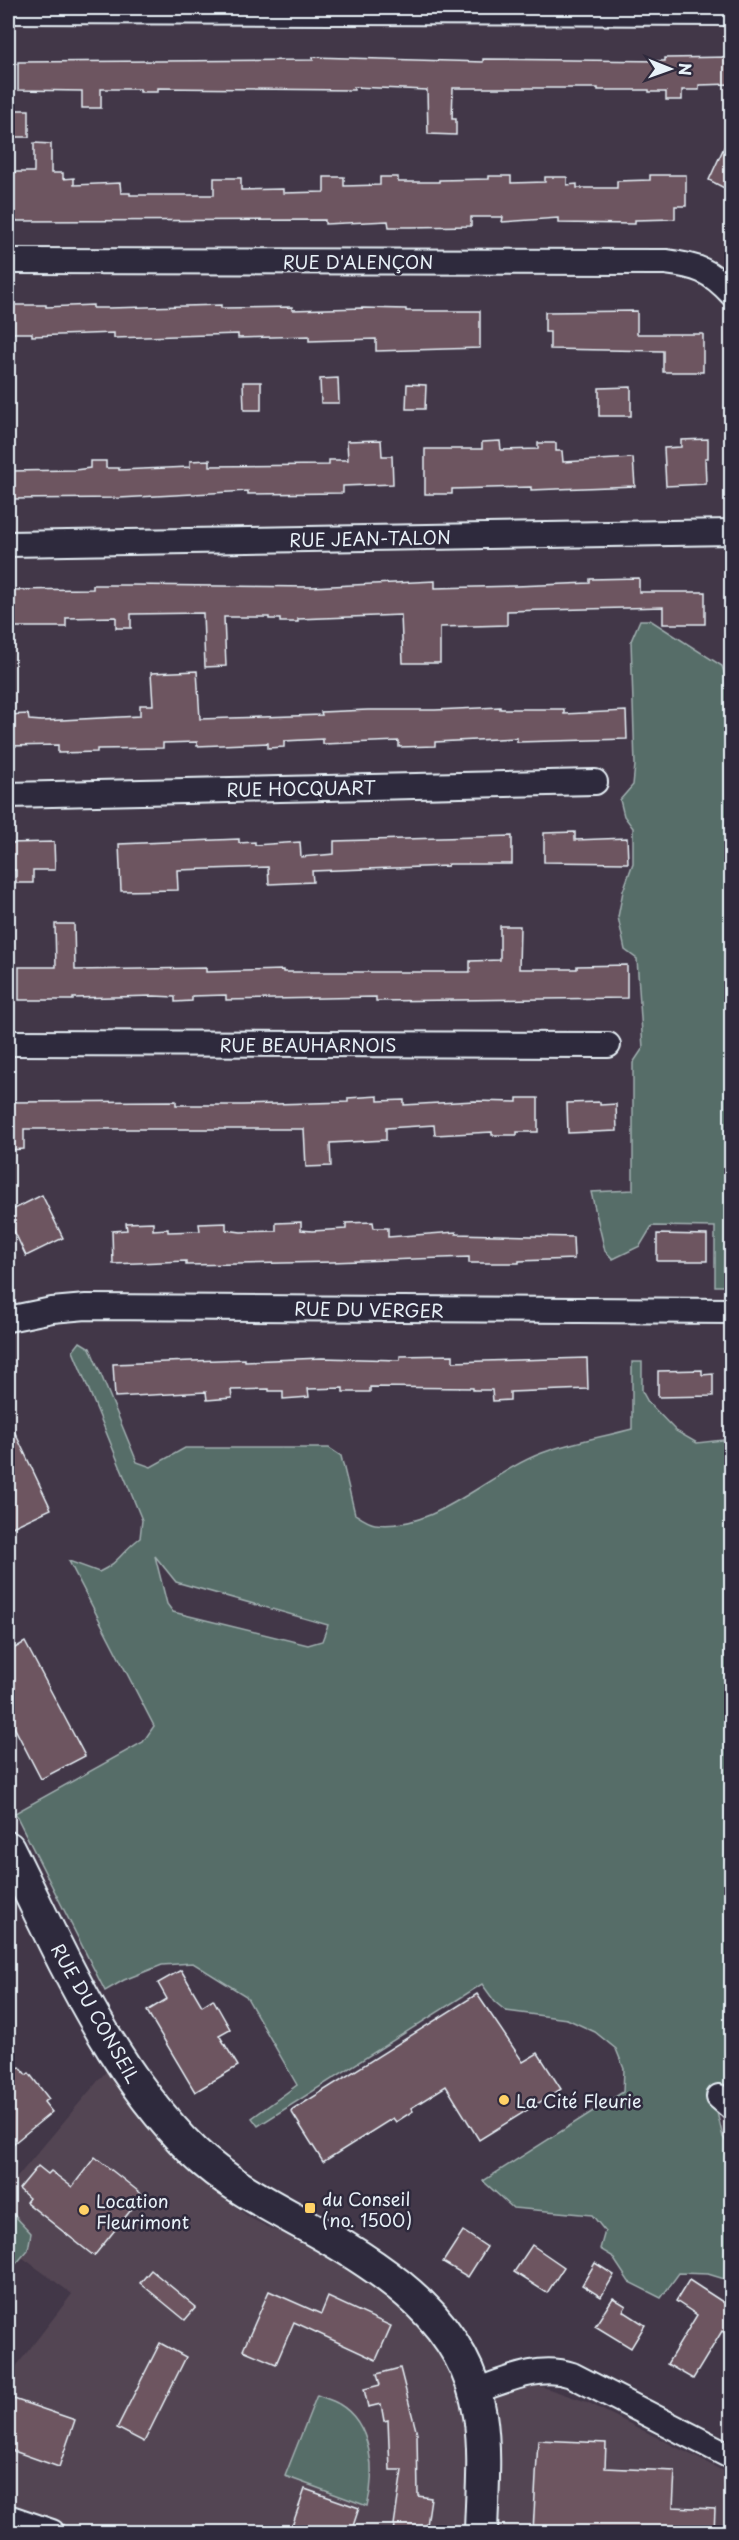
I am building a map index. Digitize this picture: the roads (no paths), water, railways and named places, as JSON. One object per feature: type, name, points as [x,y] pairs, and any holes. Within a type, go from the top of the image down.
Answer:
[{"type":"street","points":[[8,11],[732,13]]},
{"type":"street","name":"RUE D'ALENÇON","points":[[8,261],[646,261],[691,265],[708,271],[732,294]]},
{"type":"street","name":"RUE JEAN-TALON","points":[[8,544],[732,532]]},
{"type":"street","name":"RUE HOCQUART","points":[[8,795],[595,782]]},
{"type":"street","name":"RUE BEAUHARNOIS","points":[[8,1043],[608,1045]]},
{"type":"street","name":"RUE DU VERGER","points":[[8,1319],[52,1310],[86,1307],[732,1311]]},
{"type":"street","name":"RUE DU CONSEIL","points":[[8,1848],[111,2045],[135,2083],[164,2120],[195,2153],[227,2178],[367,2261],[418,2300],[463,2358],[475,2391],[483,2439],[481,2532]]},
{"type":"street","points":[[475,2391],[524,2375],[557,2370],[572,2375],[732,2457]]},
{"type":"street","points":[[8,2517],[52,2532]]},
{"type":"place","name":"La Cité Fleurie","points":[[504,2100]]},
{"type":"place","name":"du Conseil (no. 1500)","points":[[310,2208]]},
{"type":"place","name":"Location Fleurimont","points":[[84,2210]]}]
